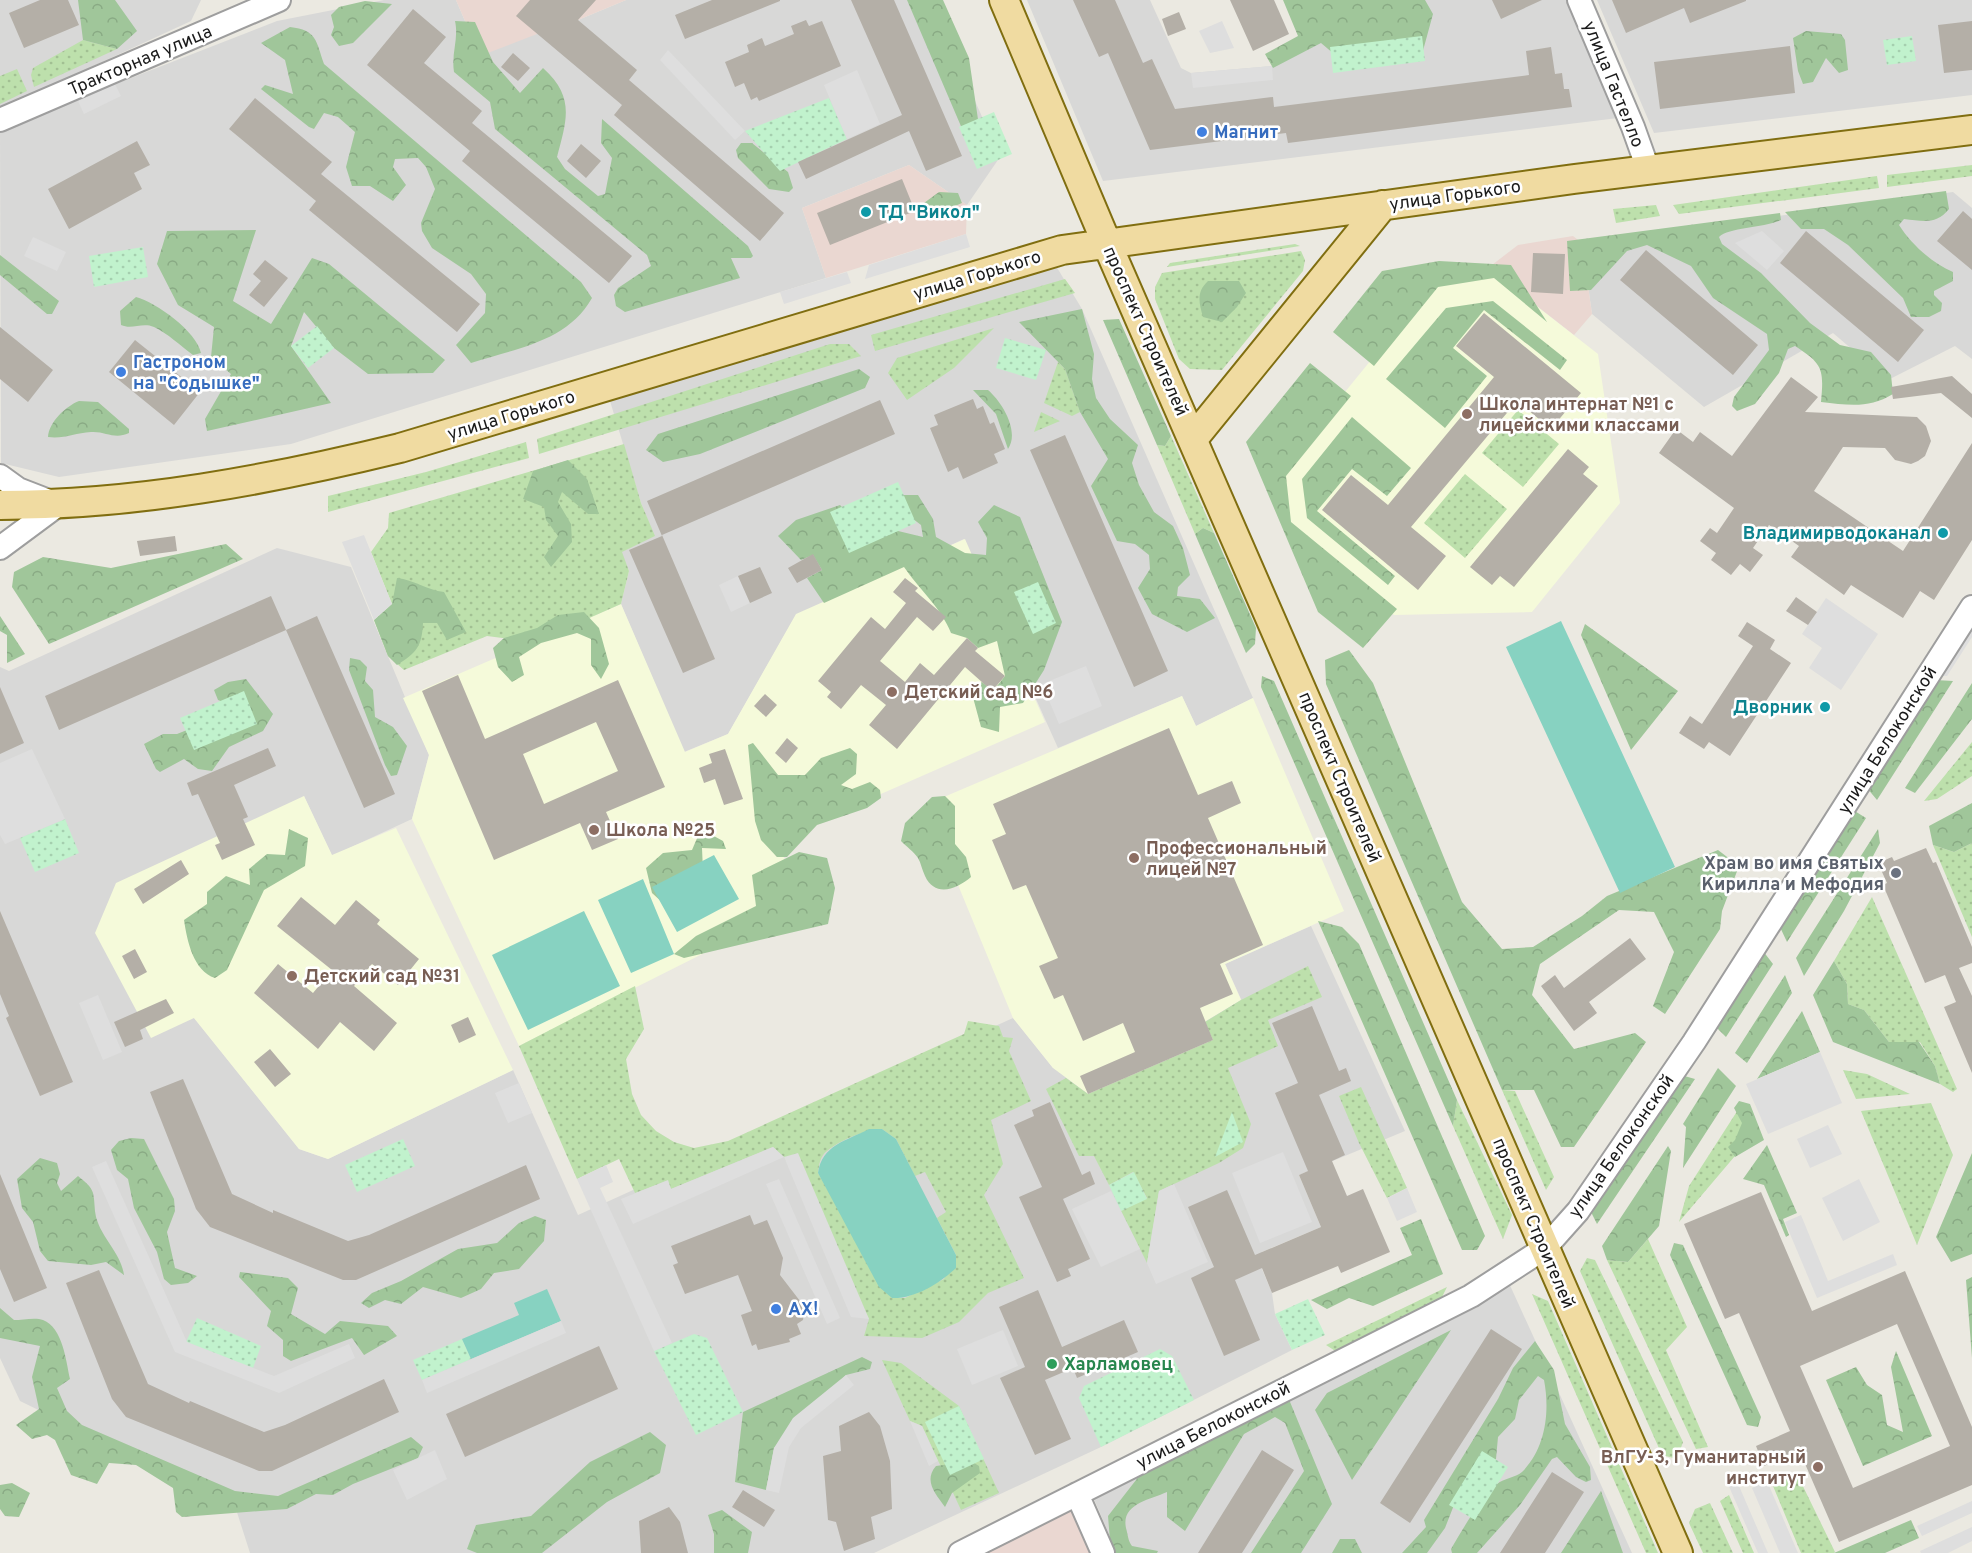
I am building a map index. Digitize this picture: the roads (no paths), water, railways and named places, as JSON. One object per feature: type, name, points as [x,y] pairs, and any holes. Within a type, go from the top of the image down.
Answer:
[{"type":"main road","name":"проспект Строителей","points":[[1004,0],[1107,244],[1678,1553]]},
{"type":"main road","name":"улица Горького","points":[[0,505],[58,505],[200,488],[315,469],[400,448],[1062,250],[1648,169],[1972,130]]},
{"type":"main road","points":[[1192,439],[1383,205]]},
{"type":"street","name":"Тракторная улица","points":[[0,120],[279,0]]},
{"type":"street","name":"улица Гастелло","points":[[1580,0],[1648,169]]},
{"type":"street","points":[[0,476],[18,489],[58,505]]},
{"type":"street","points":[[0,548],[58,505]]},
{"type":"street","name":"улица Белоконской","points":[[960,1553],[1470,1296],[1545,1248],[1578,1210],[1694,1042],[1972,607]]},
{"type":"street","points":[[1077,1494],[1103,1553]]},
{"type":"place","name":"Магнит","points":[[1202,132]]},
{"type":"place","name":"ТД \"Викол\"","points":[[866,212]]},
{"type":"place","name":"Гастроном на \"Содышке\"","points":[[121,372]]},
{"type":"place","name":"Школа интернат №1 с лицейскими классами","points":[[1467,414]]},
{"type":"place","name":"Владимирводоканал","points":[[1943,533]]},
{"type":"place","name":"Детский сад №6","points":[[892,692]]},
{"type":"place","name":"Дворник","points":[[1825,707]]},
{"type":"place","name":"Школа №25","points":[[594,830]]},
{"type":"place","name":"Профессиональный лицей №7","points":[[1134,858]]},
{"type":"place","name":"Храм во имя Святых Кирилла и Мефодия","points":[[1896,873]]},
{"type":"place","name":"Детский сад №31","points":[[292,976]]},
{"type":"place","name":"АХ!","points":[[776,1309]]},
{"type":"place","name":"Харламовец","points":[[1052,1364]]},
{"type":"place","name":"ВлГУ-3, Гуманитарный институт","points":[[1818,1467]]}]
